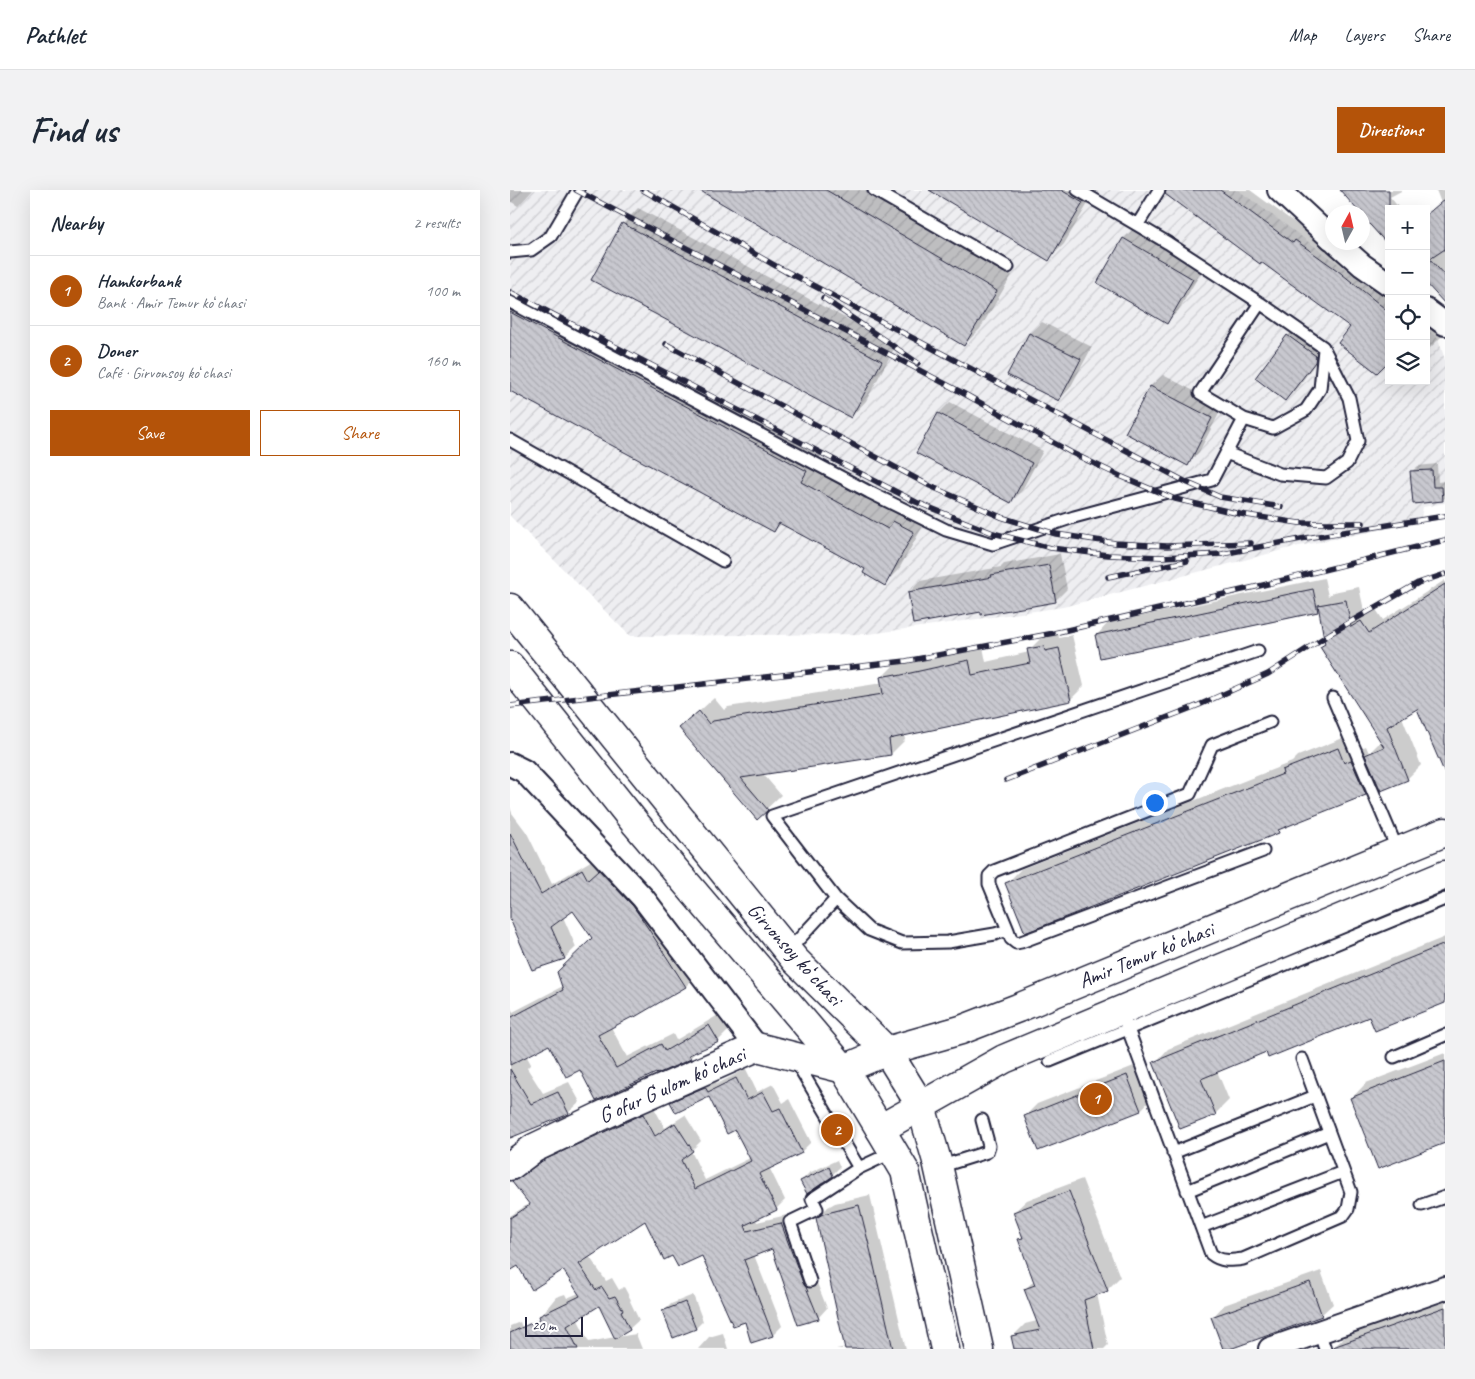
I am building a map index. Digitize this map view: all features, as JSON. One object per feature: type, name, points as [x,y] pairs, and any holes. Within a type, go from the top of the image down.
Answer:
[{"type":"main road","name":"Girvonsoy koʻchasi","points":[[510,608],[788,951],[887,1051],[921,1106],[939,1167],[979,1349]]},
{"type":"main road","name":"Girvonsoy koʻchasi","points":[[510,666],[636,824],[844,1069],[905,1171],[945,1349]]},
{"type":"main road","name":"Amir Temur koʻchasi","points":[[844,1069],[887,1051],[961,1030],[1445,832]]},
{"type":"main road","name":"Amir Temur koʻchasi","points":[[887,1140],[921,1106],[1004,1059],[1124,1020],[1445,875]]},
{"type":"main road","name":"Gʻofur Gʻulom koʻchasi","points":[[510,1166],[534,1148],[614,1110],[757,1047],[844,1069]]},
{"type":"street","points":[[1279,190],[1325,233]]},
{"type":"street","points":[[1345,250],[1385,281]]},
{"type":"street","points":[[1430,313],[1445,324]]},
{"type":"street","points":[[510,764],[524,771],[643,898],[757,1047]]},
{"type":"street","points":[[1270,1349],[1322,1340],[1445,1288]]},
{"type":"lane","points":[[510,252],[531,250],[551,236],[578,190]]},
{"type":"lane","points":[[874,190],[1008,266]]},
{"type":"lane","points":[[1078,190],[1138,224],[1260,303],[1324,349],[1349,398],[1358,441],[1347,463],[1326,478],[1280,474],[1226,453]]},
{"type":"lane","points":[[1138,224],[1159,190]]},
{"type":"lane","points":[[510,302],[929,522],[946,530],[992,544],[1074,517],[1212,480],[1244,419]]},
{"type":"lane","points":[[1260,303],[1200,393],[1244,419],[1273,428],[1306,410],[1320,389],[1324,349]]},
{"type":"lane","points":[[510,440],[724,561]]},
{"type":"lane","points":[[1008,930],[948,942],[902,943],[869,930],[836,899],[772,816],[1258,652]]},
{"type":"lane","points":[[1333,698],[1398,851]]},
{"type":"lane","points":[[1263,851],[1016,943],[1011,938],[989,884],[989,876],[994,871],[1190,794],[1212,745],[1270,722]]},
{"type":"lane","points":[[1050,1061],[1124,1020],[1445,898]]},
{"type":"lane","points":[[788,951],[836,899]]},
{"type":"lane","points":[[1124,1020],[1211,1254],[1228,1261],[1243,1260],[1343,1216],[1348,1209],[1351,1192],[1302,1058]]},
{"type":"lane","points":[[1394,1057],[1445,1035]]},
{"type":"lane","points":[[793,1056],[859,1168]]},
{"type":"lane","points":[[1173,1153],[1315,1096]]},
{"type":"lane","points":[[939,1167],[988,1152],[989,1146],[982,1120]]},
{"type":"lane","points":[[1187,1191],[1329,1133]]},
{"type":"lane","points":[[810,1281],[790,1222],[817,1209],[812,1199],[859,1168],[887,1140]]},
{"type":"lane","points":[[1201,1227],[1343,1172]]},
{"type":"lane","points":[[1422,1205],[1445,1197]]},
{"type":"shaded area","points":[[510,190],[1238,190],[1385,298],[1385,385],[1430,385],[1430,332],[1438,338],[1445,360],[1445,503],[1423,507],[1420,522],[1294,547],[1063,607],[869,634],[630,636],[510,516]]},
{"type":"building","points":[[699,190],[826,190],[997,291],[964,346]]},
{"type":"building","points":[[929,190],[1061,190],[1083,203],[1049,261]]},
{"type":"building","points":[[1166,190],[1220,190],[1293,243],[1295,240],[1337,270],[1385,309],[1385,365],[1377,373],[1338,343],[1350,327],[1165,194]]},
{"type":"building","points":[[1340,190],[1389,190],[1389,205],[1385,205],[1385,242],[1370,225],[1370,205],[1353,205]]},
{"type":"building","points":[[1445,199],[1445,249],[1430,259],[1430,250],[1430,212]]},
{"type":"building","points":[[622,223],[882,361],[851,418],[591,280]]},
{"type":"building","points":[[1123,238],[1193,279],[1167,324],[1097,283]]},
{"type":"building","points":[[1430,259],[1445,276],[1445,304],[1430,287]]},
{"type":"building","points":[[510,312],[807,471],[801,482],[888,529],[893,521],[914,532],[885,586],[863,573],[865,569],[779,523],[774,532],[510,391]]},
{"type":"building","points":[[1029,333],[1081,359],[1059,401],[1007,375]]},
{"type":"building","points":[[1287,335],[1316,356],[1315,362],[1285,401],[1255,378]]},
{"type":"building","points":[[1150,386],[1212,418],[1188,466],[1125,433]]},
{"type":"building","points":[[938,413],[1032,463],[1011,503],[916,453]]},
{"type":"building","points":[[1432,470],[1433,487],[1442,487],[1443,501],[1413,504],[1410,471]]},
{"type":"building","points":[[1049,565],[1056,602],[981,615],[981,612],[913,624],[908,592]]},
{"type":"building","points":[[1445,584],[1445,774],[1417,709],[1387,727],[1408,780],[1381,791],[1365,755],[1384,747],[1320,647],[1325,644],[1318,605],[1346,600],[1351,627],[1361,621],[1369,633]]},
{"type":"building","points":[[1313,589],[1318,612],[1100,658],[1095,635]]},
{"type":"building","points":[[1044,646],[1045,651],[1059,648],[1071,701],[889,739],[891,755],[741,778],[768,810],[757,820],[679,728],[699,711],[709,724],[713,721],[883,694],[880,677],[896,674],[897,676],[969,660],[972,675],[1030,663],[1027,649]]},
{"type":"building","points":[[1338,748],[1344,763],[1351,760],[1366,795],[1278,830],[1279,833],[1025,933],[1005,883],[1283,774],[1282,770]]},
{"type":"building","points":[[510,833],[541,894],[582,869],[588,880],[599,870],[633,906],[686,987],[633,1018],[598,1035],[616,1068],[661,1044],[665,1051],[709,1025],[719,1042],[689,1055],[691,1059],[596,1101],[580,1070],[566,1077],[549,1045],[510,1065],[510,1018],[563,990],[557,972],[592,938],[573,911],[551,927],[565,959],[532,970],[510,919]]},
{"type":"building","points":[[1445,944],[1445,1003],[1375,1031],[1369,1017],[1268,1058],[1266,1052],[1201,1079],[1216,1115],[1180,1129],[1153,1062]]},
{"type":"building","points":[[1445,1061],[1445,1143],[1378,1169],[1350,1098]]},
{"type":"building","points":[[510,1069],[531,1104],[558,1092],[569,1114],[510,1138]]},
{"type":"building","points":[[1127,1075],[1141,1111],[1038,1151],[1024,1116]]},
{"type":"building","points":[[736,1078],[747,1100],[763,1092],[773,1111],[780,1108],[802,1153],[759,1174],[777,1210],[745,1225],[747,1231],[781,1223],[803,1283],[819,1319],[798,1325],[772,1249],[744,1260],[773,1336],[751,1343],[745,1322],[733,1326],[702,1256],[678,1267],[672,1256],[664,1260],[645,1221],[579,1264],[596,1290],[602,1287],[609,1298],[615,1296],[623,1310],[621,1311],[630,1330],[615,1339],[599,1306],[567,1326],[578,1349],[510,1349],[510,1333],[540,1319],[539,1316],[580,1296],[563,1270],[532,1290],[518,1266],[510,1271],[510,1218],[530,1205],[512,1182],[542,1161],[643,1114],[655,1136],[675,1123],[693,1151],[681,1160],[695,1189],[751,1161],[735,1130],[727,1134],[709,1097],[676,1113],[670,1102],[705,1087],[708,1092]]},
{"type":"building","points":[[829,1167],[833,1176],[807,1194],[800,1181]]},
{"type":"building","points":[[1069,1191],[1108,1291],[1084,1300],[1094,1349],[1014,1349],[1011,1336],[1040,1330],[1024,1289],[1035,1285],[1018,1239],[1023,1238],[1013,1212]]},
{"type":"building","points":[[859,1205],[893,1349],[845,1349],[816,1218],[823,1214]]},
{"type":"building","points":[[1310,1282],[1322,1316],[1230,1349],[1223,1349],[1211,1317]]},
{"type":"building","points":[[685,1302],[696,1329],[673,1338],[662,1311]]},
{"type":"building","points":[[1445,1307],[1445,1349],[1333,1349],[1333,1347]]},
{"type":"railway","points":[[576,190],[959,391],[1072,453],[1120,476],[1175,499],[1240,514],[1299,523],[1363,523]]},
{"type":"railway","points":[[643,190],[788,273]]},
{"type":"railway","points":[[782,269],[1188,483],[1220,497],[1281,507]]},
{"type":"railway","points":[[510,292],[916,502],[993,533],[1051,548],[1108,555],[1162,557],[1222,554],[1306,538],[1445,516]]},
{"type":"railway","points":[[823,298],[918,363]]},
{"type":"railway","points":[[666,344],[930,486],[1001,517],[1056,534],[1115,543],[1167,546],[1251,543]]},
{"type":"railway","points":[[510,706],[906,661],[1054,633],[1255,587],[1445,540]]},
{"type":"railway","points":[[1108,577],[1187,561]]},
{"type":"railway","points":[[1006,780],[1199,705],[1268,674],[1331,633],[1418,583],[1445,574]]},
{"type":"place","name":"Hamkorbank","points":[[1096,1099]]},
{"type":"place","name":"Doner","points":[[837,1130]]}]
